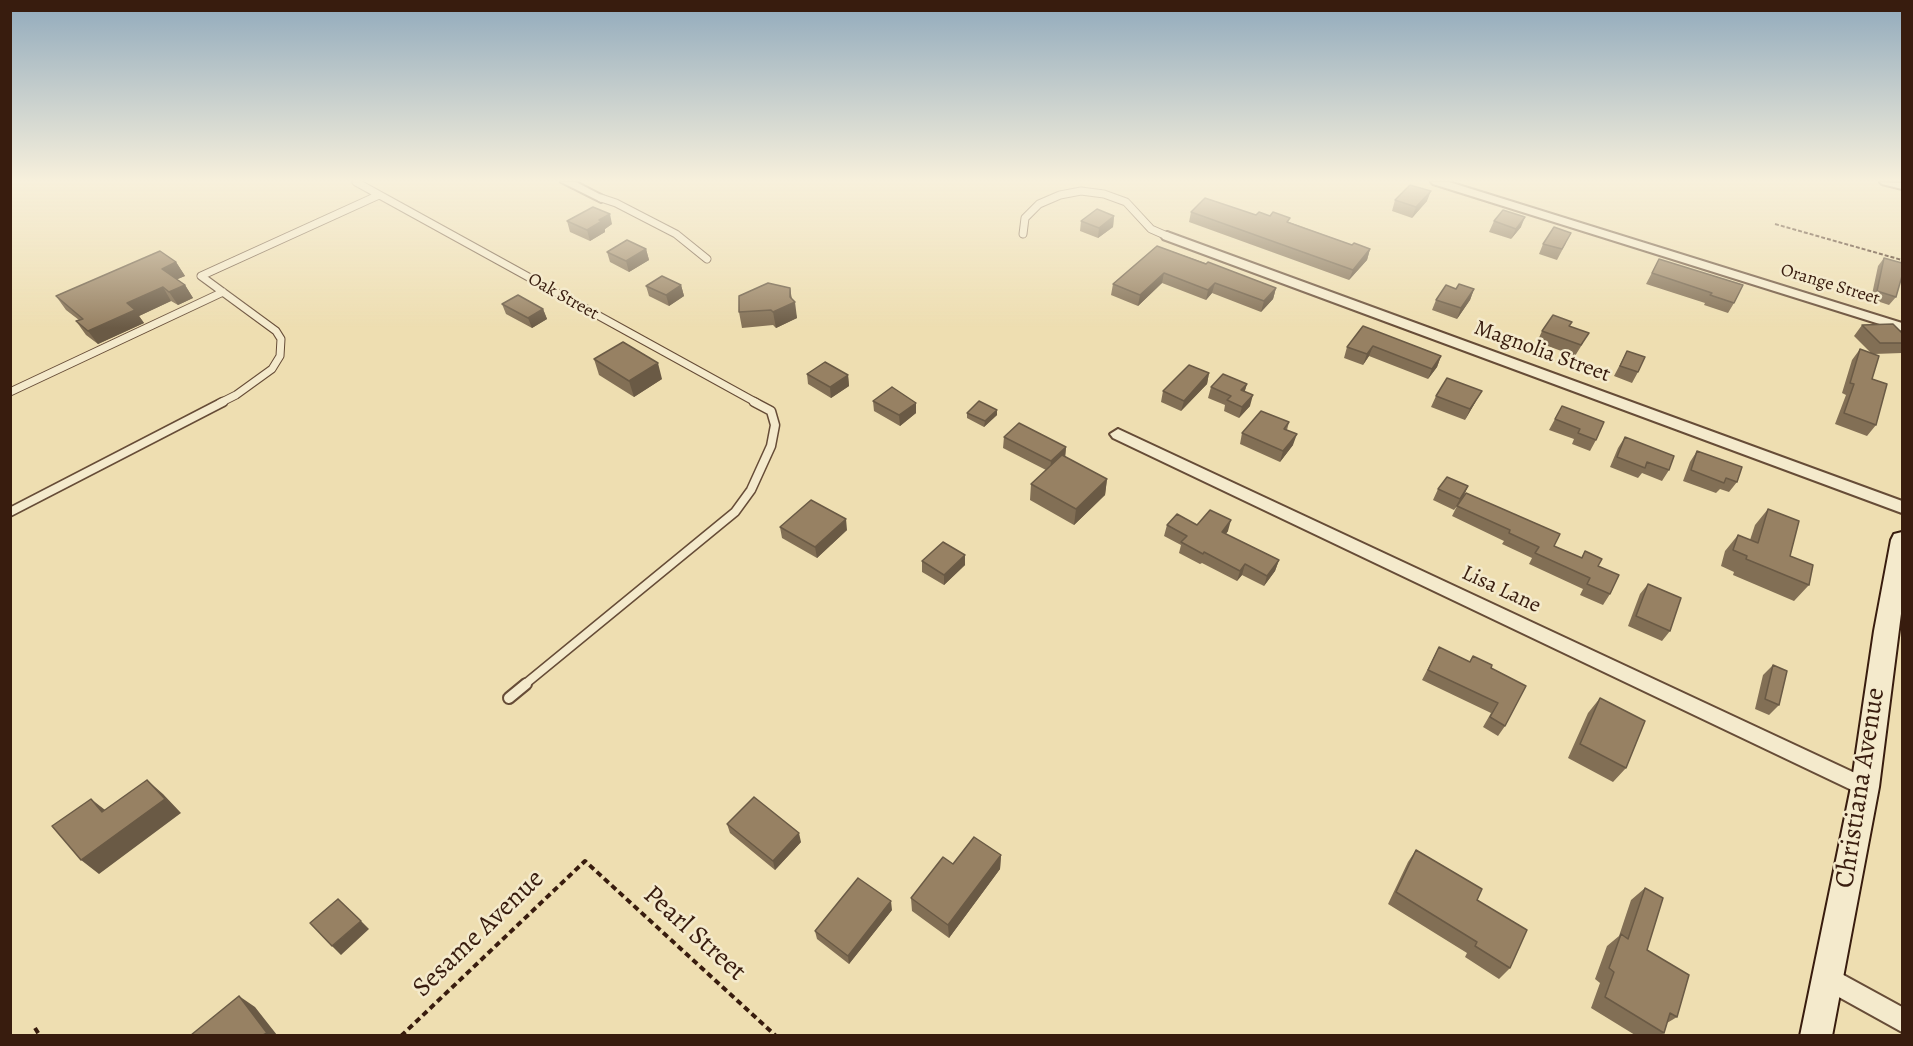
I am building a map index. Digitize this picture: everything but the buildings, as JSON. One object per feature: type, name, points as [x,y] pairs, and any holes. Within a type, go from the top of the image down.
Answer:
[{"type":"street","name":"Orange Street","points":[[1594,231],[1902,327]]},
{"type":"street","name":"Magnolia Street","points":[[1167,236],[1902,507]]},
{"type":"street","name":"Lisa Lane","points":[[1118,434],[1865,787]]},
{"type":"street","name":"Christiana Avenue","points":[[1816,1035],[1865,787],[1886,631],[1902,540]]},
{"type":"street","points":[[1827,978],[1902,1020]]},
{"type":"lane","points":[[10,512],[236,395],[272,369],[280,356],[282,346],[276,331],[201,276],[300,231]]},
{"type":"lane","name":"Oak Street","points":[[444,231],[771,411]]},
{"type":"lane","points":[[670,231],[707,259]]},
{"type":"lane","points":[[1155,231],[1167,236]]},
{"type":"lane","points":[[10,392],[223,292]]},
{"type":"lane","points":[[509,698],[735,512],[751,490],[774,438],[776,425],[771,411]]},
{"type":"path","points":[[1799,231],[1902,260]]},
{"type":"path","name":"Sesame Avenue","points":[[401,1035],[585,861]]},
{"type":"path","name":"Pearl Street","points":[[585,861],[776,1035]]},
{"type":"path","points":[[35,1028],[40,1035]]}]
